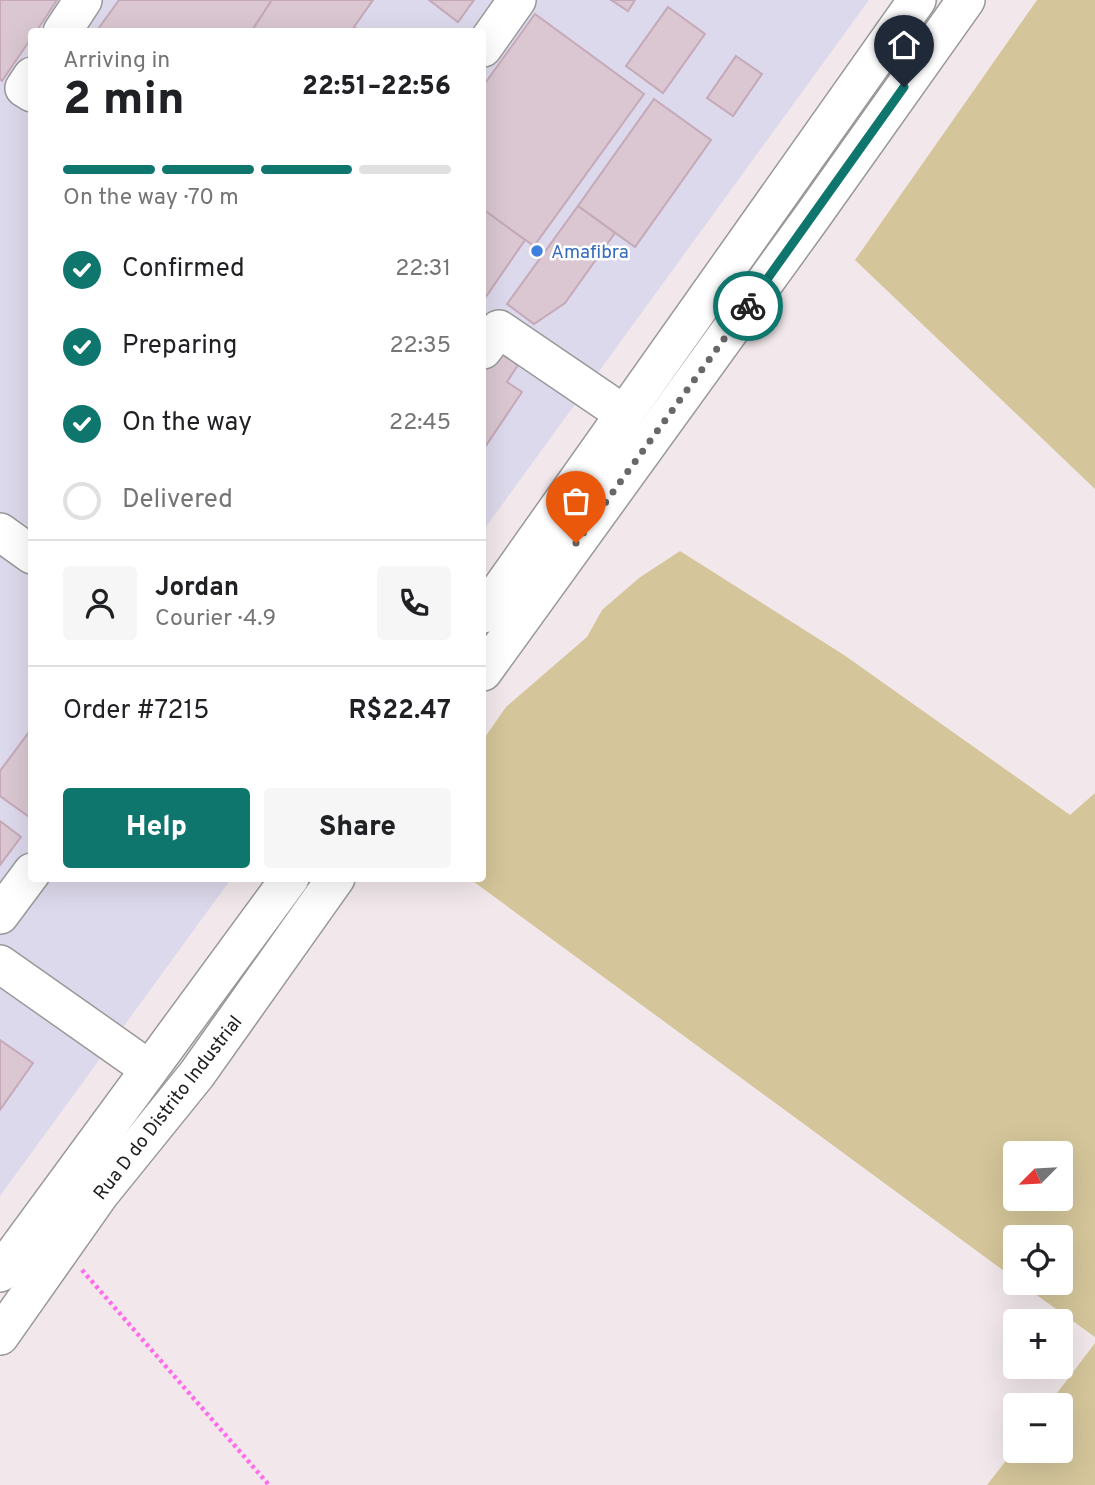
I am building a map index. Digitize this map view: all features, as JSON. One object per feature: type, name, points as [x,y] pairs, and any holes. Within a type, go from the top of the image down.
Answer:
[{"type":"street","points":[[65,28],[83,0]]},
{"type":"street","points":[[486,44],[517,0]]},
{"type":"street","points":[[486,610],[916,0]]},
{"type":"street","points":[[486,668],[966,0]]},
{"type":"street","points":[[486,346],[499,329],[632,403],[669,414]]},
{"type":"street","points":[[0,532],[28,552]]},
{"type":"street","points":[[0,915],[28,878]]},
{"type":"street","name":"Rua D do Distrito Industrial","points":[[0,1273],[287,882]]},
{"type":"street","name":"Rua D do Distrito Industrial","points":[[0,1336],[100,1194],[197,1074],[333,882]]},
{"type":"street","points":[[0,964],[156,1059],[197,1074]]},
{"type":"path","points":[[63,1249],[269,1485]]},
{"type":"shaded area","points":[[0,0],[869,0],[486,527],[486,28],[28,28],[28,882],[229,882],[0,1196]]},
{"type":"shaded area","points":[[1037,0],[1095,0],[1095,489],[855,260]]},
{"type":"shaded area","points":[[680,551],[844,655],[1070,815],[1095,793],[1095,1337],[1073,1321],[1073,1309],[1056,1309],[1037,1295],[1073,1295],[1073,1225],[1003,1225],[1003,1270],[474,882],[486,882],[486,736],[506,707],[587,637],[602,610],[639,578]]},
{"type":"shaded area","points":[[1095,1343],[1095,1485],[987,1485],[1004,1463],[1073,1463],[1073,1393],[1057,1393],[1068,1379],[1073,1379],[1073,1372]]},
{"type":"building","points":[[0,0],[57,0],[39,28],[28,28],[28,43],[2,81]]},
{"type":"building","points":[[119,0],[272,0],[254,28],[99,28]]},
{"type":"building","points":[[272,0],[373,0],[355,28],[254,28]]},
{"type":"building","points":[[429,0],[474,0],[458,22]]},
{"type":"building","points":[[611,0],[635,0],[628,11]]},
{"type":"building","points":[[668,7],[705,34],[663,93],[626,66]]},
{"type":"building","points":[[535,14],[644,94],[534,246],[486,212],[486,82]]},
{"type":"building","points":[[736,56],[762,74],[733,116],[707,98]]},
{"type":"building","points":[[654,99],[711,140],[635,247],[578,206]]},
{"type":"building","points":[[578,206],[615,233],[565,303],[534,324],[507,304]]},
{"type":"building","points":[[486,211],[525,240],[486,297]]},
{"type":"building","points":[[497,349],[518,365],[507,382],[522,392],[486,446],[486,366]]},
{"type":"building","points":[[28,733],[28,816],[0,796],[0,771]]},
{"type":"building","points":[[0,821],[21,837],[0,865]]},
{"type":"building","points":[[0,1040],[33,1063],[0,1110]]},
{"type":"way so far","points":[[576,543],[748,306]]},
{"type":"place","name":"Amafibra","points":[[537,251]]},
{"type":"route","points":[[748,306],[904,87]]}]
